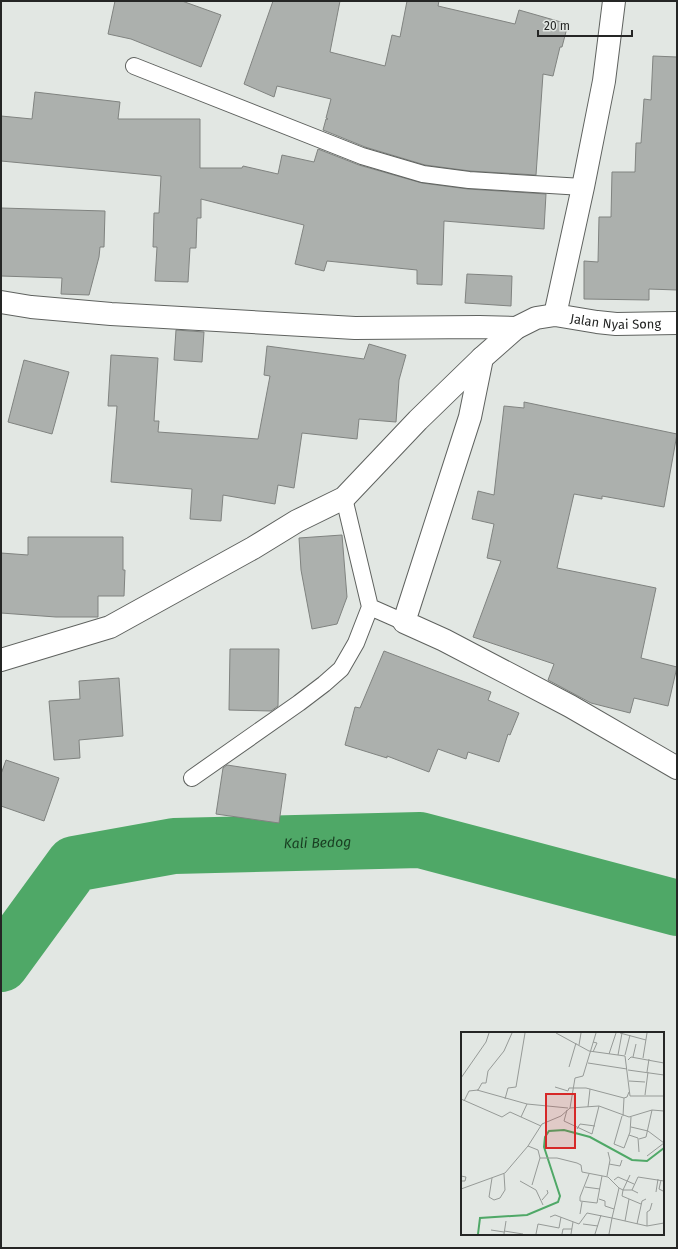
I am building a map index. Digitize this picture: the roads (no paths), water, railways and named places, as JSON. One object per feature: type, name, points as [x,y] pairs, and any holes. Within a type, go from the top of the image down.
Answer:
[{"type":"street","points":[[555,315],[604,81],[614,1]]},
{"type":"street","points":[[1,302],[31,307],[111,314],[355,328],[516,328]]},
{"type":"street","name":"Jalan Nyai Song","points":[[516,328],[536,318],[555,315],[616,324],[677,323]]},
{"type":"street","points":[[1,660],[110,627],[253,548],[297,521],[344,498],[418,420],[482,358],[516,328]]},
{"type":"street","points":[[482,358],[470,417],[404,622],[444,640],[570,706],[677,768]]},
{"type":"lane","points":[[134,66],[362,156],[424,174],[469,180],[583,187]]},
{"type":"lane","points":[[192,778],[324,684],[341,669],[356,643],[370,606],[344,498]]},
{"type":"lane","points":[[370,606],[404,622]]},
{"type":"waterway","name":"Kali Bedog","points":[[1,964],[74,864],[174,846],[420,840],[677,908]]}]
